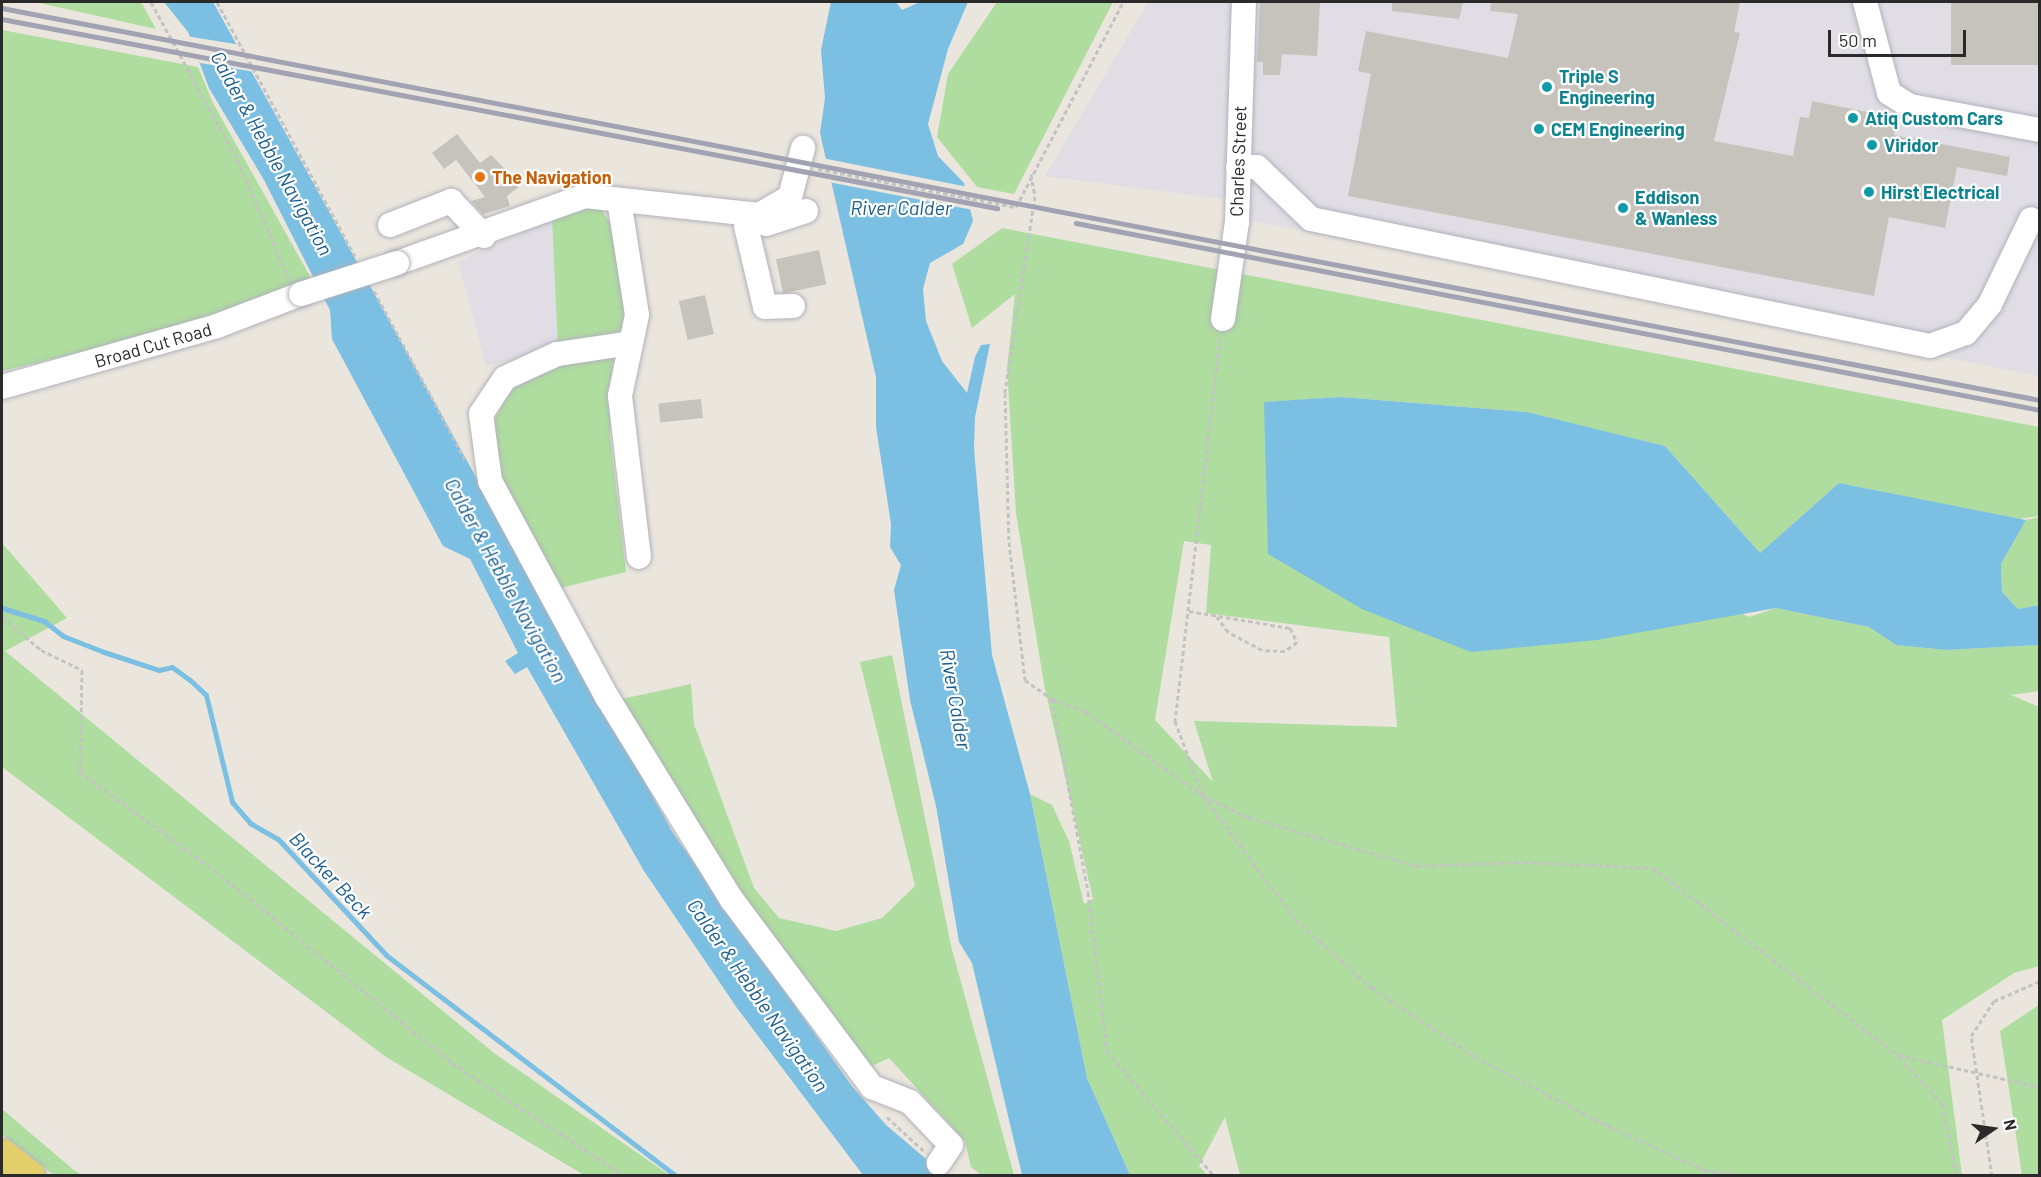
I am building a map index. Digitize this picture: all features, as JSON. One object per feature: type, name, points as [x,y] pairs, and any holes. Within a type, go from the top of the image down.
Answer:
[{"type":"main road","points":[[2,1154],[30,1176]]},
{"type":"street","name":"Charles Street","points":[[1223,319],[1237,222],[1244,2]]},
{"type":"street","points":[[1865,2],[1889,93],[1910,106],[2032,128]]},
{"type":"street","points":[[390,225],[451,201],[484,236],[571,198],[619,200],[759,215],[790,197],[806,157]]},
{"type":"street","points":[[1238,167],[1257,167],[1311,219],[1930,346],[1966,333],[1984,311],[2031,219]]},
{"type":"street","points":[[619,200],[637,213],[746,226],[806,211]]},
{"type":"street","points":[[619,200],[637,315],[620,396],[639,557]]},
{"type":"street","points":[[746,226],[762,302],[770,309],[793,306]]},
{"type":"street","name":"Broad Cut Road","points":[[2,387],[217,326],[299,295],[484,236]]},
{"type":"street","points":[[632,343],[557,354],[505,378],[482,414],[490,481],[613,707],[732,900],[872,1087],[910,1102],[951,1145],[939,1163]]},
{"type":"path","points":[[151,2],[237,159],[299,295]]},
{"type":"path","points":[[217,2],[360,266]]},
{"type":"path","points":[[806,157],[1016,207],[1031,174],[1123,2]]},
{"type":"path","points":[[1031,174],[1035,196],[1005,393],[1009,542],[1025,680],[1052,699],[1085,711],[1203,796],[1248,817],[1417,866],[1524,862],[1653,868],[1898,1055],[1942,1104],[1957,1176]]},
{"type":"path","points":[[356,258],[367,254]]},
{"type":"path","points":[[1223,319],[1175,721],[1203,796],[1296,920],[1371,987],[1475,1057],[1607,1125],[1704,1170],[1748,1176]]},
{"type":"path","points":[[1189,611],[1290,628],[1297,642],[1285,651],[1262,650],[1228,632],[1217,617]]},
{"type":"path","points":[[2,617],[40,650],[82,670],[80,772],[214,870],[452,1063],[625,1176]]},
{"type":"path","points":[[1052,699],[1088,892],[1107,1051],[1214,1176]]},
{"type":"path","points":[[1992,1176],[1971,1036],[1994,1001],[2040,981]]},
{"type":"path","points":[[1898,1055],[2040,1087]]},
{"type":"path","points":[[884,1113],[939,1163]]},
{"type":"shaded area","points":[[1148,2],[2039,2],[2039,376],[1252,221],[1231,223],[1230,200],[1045,176]]},
{"type":"shaded area","points":[[552,218],[558,349],[486,366],[458,262]]},
{"type":"green space","points":[[35,2],[141,2],[156,29]]},
{"type":"green space","points":[[997,2],[1113,2],[1014,194],[977,187],[937,137],[948,74]]},
{"type":"green space","points":[[2,30],[198,67],[213,103],[312,280],[211,321],[2,371]]},
{"type":"green space","points":[[578,206],[599,207],[615,229],[626,324],[620,334],[558,349],[552,218]]},
{"type":"green space","points":[[1002,228],[2039,427],[2039,516],[2019,519],[1839,483],[1760,553],[1665,446],[1526,412],[1341,397],[1265,402],[1749,617],[1776,608],[1869,627],[1896,645],[1946,650],[2039,645],[2039,691],[2011,695],[2039,707],[2039,966],[2014,973],[1942,1020],[1962,1175],[1240,1175],[1225,1117],[1199,1166],[1207,1175],[1130,1175],[1087,1078],[1030,794],[1052,805],[1069,841],[1084,904],[1093,899],[1044,684],[1016,513],[1007,368],[1015,294],[972,328],[952,264]],"holes":[[[1184,541],[1211,545],[1206,613],[1389,637],[1397,727],[1194,721],[1213,782],[1155,720]]]},
{"type":"green space","points":[[613,357],[610,435],[626,572],[560,588],[492,467],[490,430],[511,387],[548,366]]},
{"type":"green space","points":[[2039,517],[2039,605],[2018,609],[2002,592],[2001,564],[2026,520]]},
{"type":"green space","points":[[2,543],[67,618],[5,651],[494,1053],[669,1175],[584,1175],[386,1057],[2,767]]},
{"type":"green space","points":[[892,655],[951,946],[1014,1175],[981,1175],[971,1167],[965,1141],[889,1058],[870,1067],[741,899],[622,699],[691,684],[694,724],[754,888],[779,918],[836,931],[882,918],[915,886],[860,662]]},
{"type":"green space","points":[[2039,1005],[2039,1175],[2022,1175],[2000,1031]]},
{"type":"green space","points":[[2,1109],[82,1175],[54,1175],[2,1134]]},
{"type":"water","name":"Calder & Hebble Navigation","points":[[164,2],[213,2],[673,833],[851,1085],[886,1125],[945,1175],[863,1175],[737,1008],[644,871],[527,667],[515,674],[505,661],[518,653],[470,559],[443,546],[332,339],[330,310],[264,180],[209,88],[188,32]]},
{"type":"water","name":"River Calder","points":[[831,2],[896,2],[902,10],[920,2],[968,2],[948,49],[928,124],[938,156],[964,183],[973,221],[963,244],[930,263],[923,289],[926,321],[942,361],[967,393],[975,357],[981,345],[990,344],[975,417],[974,449],[992,655],[1030,794],[1087,1078],[1130,1175],[1022,1175],[972,963],[959,942],[936,806],[910,700],[894,590],[901,565],[890,547],[891,524],[876,427],[876,377],[820,133],[825,98],[821,50]]},
{"type":"water","points":[[1341,397],[1527,412],[1665,446],[1760,553],[1839,483],[2026,520],[2001,564],[2002,592],[2018,609],[2039,605],[2039,645],[1946,650],[1896,645],[1869,627],[1776,608],[1597,640],[1471,652],[1362,609],[1268,554],[1264,402]]},
{"type":"pier","points":[[186,36],[241,45],[255,72],[200,63]]},
{"type":"pier","points":[[822,158],[968,187],[973,210],[828,182]]},
{"type":"building","points":[[1260,2],[1320,2],[1317,56],[1282,54],[1280,75],[1263,75],[1263,62],[1257,62]]},
{"type":"building","points":[[1392,2],[1463,2],[1459,19],[1392,11]]},
{"type":"building","points":[[1491,2],[1740,2],[1734,32],[1740,33],[1714,141],[1793,156],[1800,117],[1809,118],[1812,101],[1897,118],[1894,135],[2010,157],[2007,176],[1957,167],[1945,228],[1889,217],[1874,296],[1348,196],[1371,74],[1358,71],[1366,31],[1508,58],[1518,14],[1490,11]]},
{"type":"building","points":[[1951,2],[2040,2],[2040,65],[1951,65]]},
{"type":"building","points":[[457,134],[480,163],[491,155],[521,185],[507,196],[510,206],[483,214],[471,201],[485,197],[456,160],[444,169],[432,153]]},
{"type":"building","points":[[819,250],[826,284],[783,293],[776,259]]},
{"type":"building","points":[[705,295],[714,334],[688,340],[679,301]]},
{"type":"building","points":[[701,399],[703,418],[660,422],[658,403]]},
{"type":"waterway","name":"Blacker Beck","points":[[2,608],[44,621],[63,636],[104,652],[159,670],[172,667],[190,680],[206,695],[232,802],[250,823],[278,839],[386,955],[676,1176]]},
{"type":"railway","points":[[2,8],[2040,400]]},
{"type":"railway","points":[[2,19],[997,208]]},
{"type":"railway","points":[[1076,223],[2040,410]]},
{"type":"place","name":"Triple S Engineering","points":[[1547,87]]},
{"type":"place","name":"Atiq Custom Cars","points":[[1853,118]]},
{"type":"place","name":"CEM Engineering","points":[[1539,129]]},
{"type":"place","name":"Viridor","points":[[1872,145]]},
{"type":"place","name":"The Navigation","points":[[480,177]]},
{"type":"place","name":"Hirst Electrical","points":[[1869,192]]},
{"type":"place","name":"Eddison & Wanless","points":[[1623,208]]}]
